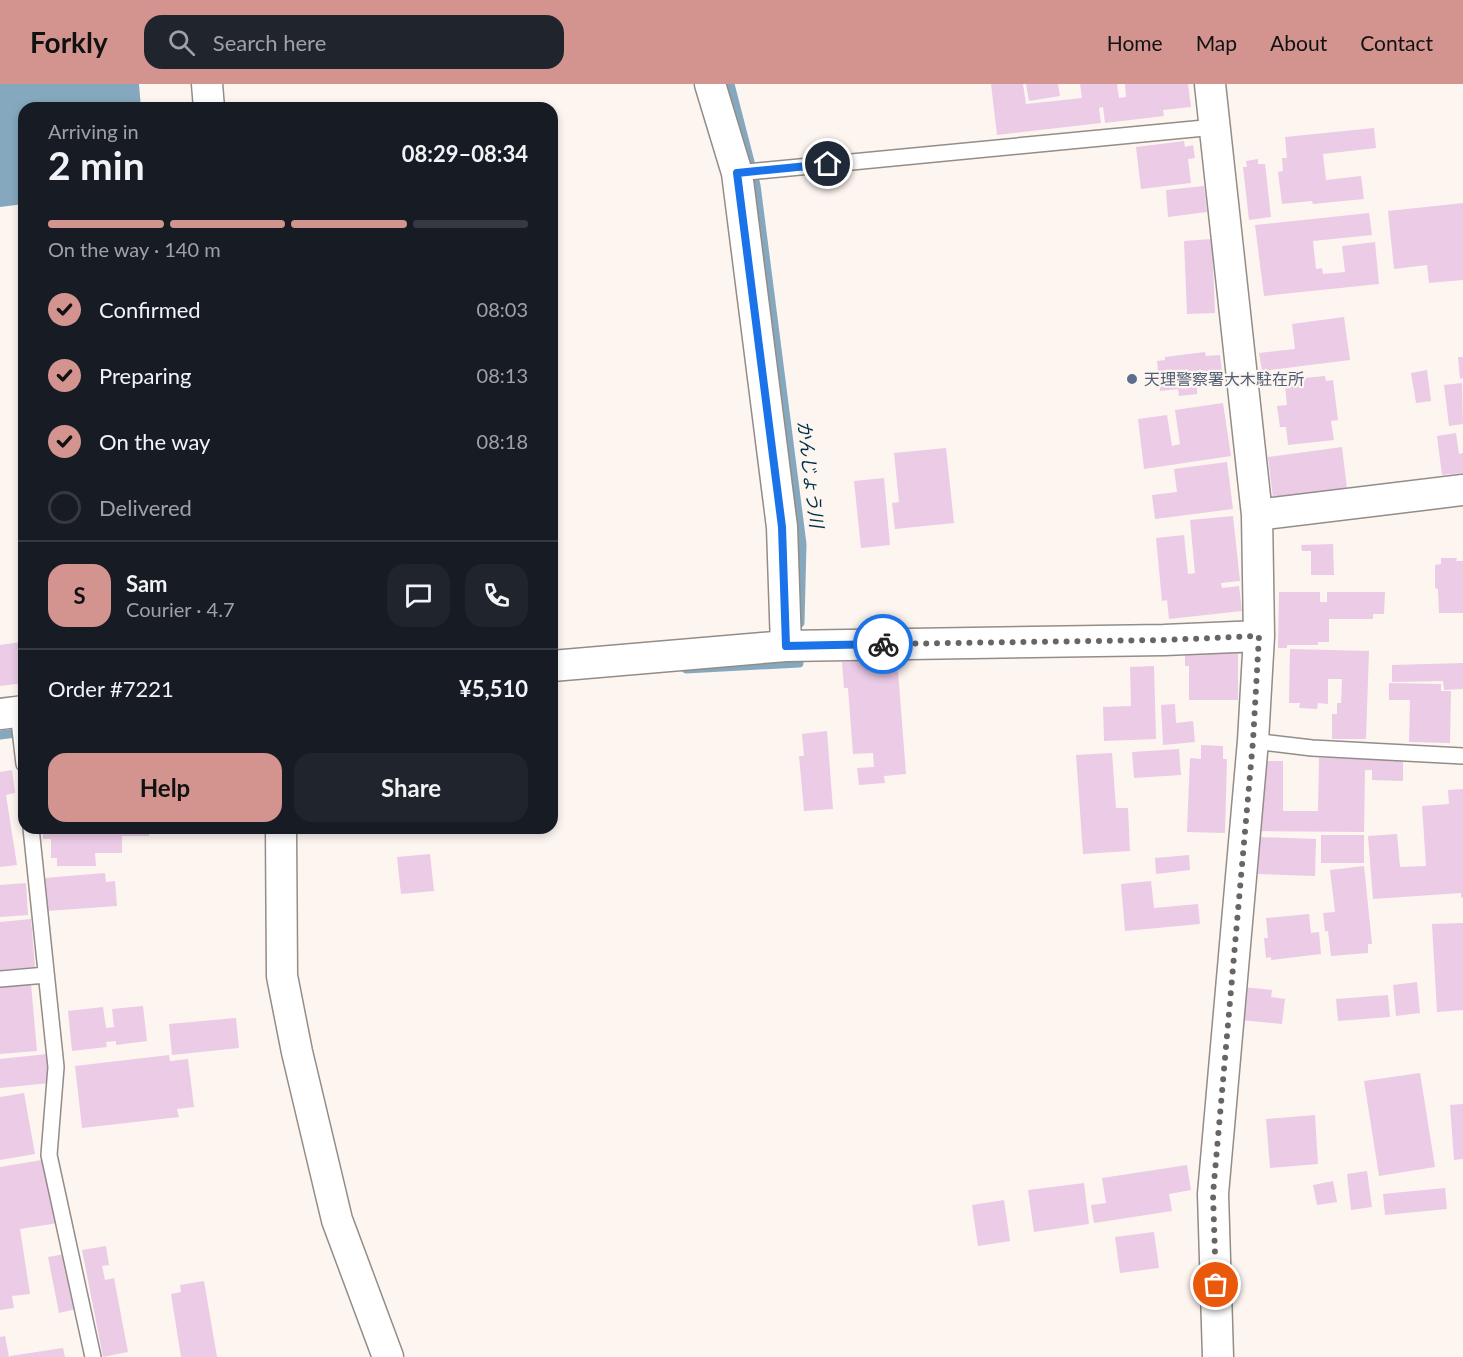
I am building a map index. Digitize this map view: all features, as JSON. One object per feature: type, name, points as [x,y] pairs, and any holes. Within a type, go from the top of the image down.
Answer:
[{"type":"street","points":[[207,84],[208,102]]},
{"type":"street","points":[[710,84],[737,173],[782,527],[786,646]]},
{"type":"street","points":[[1210,84],[1257,515],[1259,636],[1253,741],[1213,1194],[1218,1357]]},
{"type":"street","points":[[1257,515],[1463,490]]},
{"type":"street","points":[[558,665],[786,646],[1164,640],[1259,636]]},
{"type":"street","points":[[281,834],[282,976],[297,1052],[337,1220],[388,1357]]},
{"type":"lane","points":[[737,173],[1215,127]]},
{"type":"lane","points":[[14,712],[18,733]]},
{"type":"lane","points":[[1253,741],[1312,748],[1463,756]]},
{"type":"lane","points":[[32,834],[56,1067],[49,1155],[93,1357]]},
{"type":"lane","points":[[0,979],[46,975]]},
{"type":"water","points":[[0,84],[139,84],[140,102],[18,102],[18,205],[0,207]]},
{"type":"building","points":[[991,84],[1023,84],[1026,104],[1082,98],[1080,84],[1117,84],[1119,98],[1126,97],[1125,84],[1188,84],[1191,107],[1163,110],[1164,116],[1105,123],[1103,107],[1099,108],[1101,123],[997,135]]},
{"type":"building","points":[[1026,84],[1058,84],[1060,96],[1029,101]]},
{"type":"building","points":[[1374,128],[1376,148],[1323,154],[1326,180],[1361,176],[1364,199],[1313,204],[1312,201],[1282,204],[1278,172],[1283,171],[1282,158],[1287,158],[1285,137]]},
{"type":"building","points":[[1184,141],[1185,147],[1193,145],[1195,158],[1188,159],[1191,183],[1141,189],[1136,147]]},
{"type":"building","points":[[1258,159],[1258,164],[1265,164],[1271,217],[1249,220],[1243,167],[1247,167],[1246,161]]},
{"type":"building","points":[[1204,186],[1207,212],[1168,217],[1166,190]]},
{"type":"building","points":[[1463,203],[1463,280],[1429,283],[1427,265],[1394,269],[1388,211]]},
{"type":"building","points":[[1369,213],[1372,235],[1313,241],[1316,269],[1322,268],[1323,274],[1345,272],[1342,246],[1375,242],[1379,284],[1264,296],[1255,225]]},
{"type":"building","points":[[1212,239],[1215,313],[1187,314],[1184,241]]},
{"type":"building","points":[[1344,317],[1350,360],[1262,371],[1259,353],[1295,349],[1292,324]]},
{"type":"building","points":[[1205,352],[1206,356],[1220,355],[1223,379],[1209,380],[1210,385],[1197,386],[1197,394],[1179,396],[1178,389],[1160,391],[1157,361],[1165,360],[1165,357]]},
{"type":"building","points":[[1458,357],[1463,357],[1463,378],[1460,379]]},
{"type":"building","points":[[1427,370],[1431,401],[1416,403],[1411,373]]},
{"type":"building","points":[[1325,376],[1326,381],[1333,380],[1338,420],[1331,421],[1334,440],[1288,445],[1286,427],[1280,427],[1277,406],[1287,405],[1285,385],[1294,384],[1293,379]]},
{"type":"building","points":[[1462,383],[1463,424],[1449,426],[1444,385]]},
{"type":"building","points":[[1223,403],[1231,456],[1144,469],[1138,419],[1167,415],[1172,446],[1180,444],[1175,410]]},
{"type":"building","points":[[1456,433],[1459,454],[1463,453],[1463,473],[1442,475],[1437,436]]},
{"type":"building","points":[[1342,447],[1347,489],[1273,498],[1268,457]]},
{"type":"building","points":[[946,448],[954,523],[895,529],[892,503],[899,502],[894,453]]},
{"type":"building","points":[[1227,462],[1233,509],[1155,519],[1152,495],[1177,492],[1174,469]]},
{"type":"building","points":[[884,478],[890,545],[861,548],[854,481]]},
{"type":"building","points":[[1233,516],[1240,581],[1221,583],[1222,588],[1239,586],[1242,611],[1169,619],[1167,600],[1162,601],[1156,538],[1184,535],[1188,574],[1195,573],[1190,520]]},
{"type":"building","points":[[1333,544],[1334,575],[1311,575],[1311,551],[1302,551],[1301,545]]},
{"type":"building","points":[[1441,558],[1457,558],[1456,561],[1463,561],[1463,613],[1439,613],[1438,589],[1435,588],[1435,565],[1441,564]]},
{"type":"building","points":[[1279,592],[1320,592],[1320,602],[1327,602],[1327,592],[1385,592],[1384,614],[1373,614],[1373,619],[1329,619],[1329,642],[1318,642],[1318,645],[1287,645],[1287,648],[1278,648]]},
{"type":"building","points":[[18,642],[18,684],[0,686],[0,645]]},
{"type":"building","points":[[1185,649],[1238,649],[1238,700],[1189,700],[1189,666],[1185,666]]},
{"type":"building","points":[[1290,649],[1369,651],[1366,739],[1332,739],[1332,714],[1337,714],[1337,703],[1341,703],[1342,679],[1328,679],[1328,704],[1318,703],[1317,709],[1299,708],[1300,703],[1289,703]]},
{"type":"building","points":[[897,658],[906,774],[884,776],[885,783],[859,785],[857,768],[874,767],[873,753],[853,754],[848,688],[844,688],[842,662]]},
{"type":"building","points":[[1463,663],[1463,689],[1444,690],[1443,681],[1392,682],[1392,665]]},
{"type":"building","points":[[1154,666],[1156,739],[1104,741],[1103,707],[1131,706],[1130,667]]},
{"type":"building","points":[[1389,683],[1441,684],[1441,691],[1451,691],[1450,743],[1409,742],[1410,700],[1389,700]]},
{"type":"building","points":[[1175,704],[1176,723],[1193,721],[1195,742],[1163,745],[1161,705]]},
{"type":"building","points":[[827,731],[833,809],[804,811],[799,756],[804,756],[802,734]]},
{"type":"building","points":[[1201,745],[1223,746],[1223,759],[1227,759],[1225,833],[1187,832],[1190,758],[1201,759]]},
{"type":"building","points":[[1179,749],[1181,775],[1134,778],[1132,752]]},
{"type":"building","points":[[1112,753],[1116,808],[1128,808],[1130,851],[1083,854],[1076,755]]},
{"type":"building","points":[[1319,758],[1403,759],[1403,781],[1372,780],[1372,770],[1365,770],[1364,832],[1252,831],[1259,761],[1283,761],[1283,811],[1318,811]]},
{"type":"building","points":[[12,770],[15,793],[6,795],[17,865],[0,867],[0,772]]},
{"type":"building","points":[[1463,789],[1463,897],[1461,898],[1461,893],[1373,899],[1368,836],[1397,834],[1400,867],[1426,866],[1422,806],[1449,804],[1448,790]]},
{"type":"building","points":[[43,834],[149,834],[149,836],[122,836],[122,853],[95,853],[96,866],[57,866],[57,858],[51,858],[51,839],[43,839]]},
{"type":"building","points":[[1321,835],[1364,835],[1364,863],[1321,863]]},
{"type":"building","points":[[1260,837],[1316,839],[1315,876],[1258,874]]},
{"type":"building","points":[[430,854],[434,891],[401,894],[397,857]]},
{"type":"building","points":[[1189,855],[1190,870],[1156,874],[1155,858]]},
{"type":"building","points":[[1364,866],[1372,944],[1368,944],[1368,953],[1331,956],[1323,913],[1335,912],[1330,870]]},
{"type":"building","points":[[105,873],[106,882],[115,881],[117,906],[47,911],[44,878]]},
{"type":"building","points":[[1151,881],[1154,908],[1198,904],[1200,924],[1125,931],[1121,884]]},
{"type":"building","points":[[26,883],[28,915],[0,917],[0,885]]},
{"type":"building","points":[[1309,914],[1311,933],[1319,932],[1321,954],[1271,960],[1271,957],[1266,958],[1264,938],[1268,938],[1266,918]]},
{"type":"building","points":[[31,919],[35,967],[0,970],[0,922]]},
{"type":"building","points":[[1463,923],[1463,1010],[1437,1012],[1432,924]]},
{"type":"building","points":[[1417,982],[1420,1013],[1396,1016],[1393,985]]},
{"type":"building","points":[[31,984],[37,1051],[0,1054],[0,987]]},
{"type":"building","points":[[1243,987],[1272,990],[1271,997],[1285,999],[1282,1024],[1240,1020]]},
{"type":"building","points":[[1388,995],[1390,1017],[1338,1021],[1336,999]]},
{"type":"building","points":[[143,1006],[147,1041],[116,1045],[116,1041],[106,1042],[107,1047],[72,1051],[68,1011],[103,1007],[106,1028],[114,1027],[112,1009]]},
{"type":"building","points":[[236,1018],[239,1048],[172,1055],[169,1024]]},
{"type":"building","points":[[47,1054],[50,1083],[0,1088],[0,1059]]},
{"type":"building","points":[[169,1055],[170,1061],[188,1059],[194,1107],[177,1109],[179,1117],[82,1128],[75,1066]]},
{"type":"building","points":[[1420,1073],[1435,1167],[1379,1176],[1364,1081]]},
{"type":"building","points":[[24,1093],[35,1154],[0,1160],[0,1097]]},
{"type":"building","points":[[1463,1104],[1463,1159],[1454,1160],[1450,1105]]},
{"type":"building","points":[[1315,1115],[1318,1164],[1270,1168],[1266,1119]]},
{"type":"building","points":[[48,1159],[58,1223],[20,1229],[30,1294],[12,1296],[14,1308],[0,1310],[0,1167]]},
{"type":"building","points":[[1187,1165],[1191,1190],[1169,1194],[1172,1211],[1094,1223],[1091,1205],[1106,1203],[1102,1178]]},
{"type":"building","points":[[1367,1171],[1372,1207],[1351,1210],[1347,1174]]},
{"type":"building","points":[[1333,1181],[1337,1202],[1317,1205],[1313,1185]]},
{"type":"building","points":[[1084,1183],[1089,1224],[1034,1232],[1028,1190]]},
{"type":"building","points":[[1445,1188],[1447,1209],[1385,1215],[1383,1194]]},
{"type":"building","points":[[1004,1200],[1010,1241],[978,1246],[972,1205]]},
{"type":"building","points":[[1154,1232],[1159,1268],[1120,1273],[1115,1237]]},
{"type":"building","points":[[106,1246],[109,1265],[102,1266],[105,1280],[114,1278],[128,1352],[103,1357],[82,1250]]},
{"type":"building","points":[[65,1254],[76,1309],[59,1313],[48,1257]]},
{"type":"building","points":[[204,1281],[217,1357],[181,1357],[171,1294],[181,1292],[180,1285]]},
{"type":"building","points":[[5,1336],[9,1357],[0,1357],[0,1337]]},
{"type":"building","points":[[63,1348],[65,1357],[10,1357],[10,1356]]},
{"type":"waterway","name":"かんじょう川","points":[[730,84],[756,185],[802,544],[800,623]]},
{"type":"waterway","name":"かんじょう川","points":[[686,669],[799,663],[799,649]]},
{"type":"waterway","name":"かんじょう川","points":[[0,735],[18,733]]},
{"type":"way so far","points":[[883,644],[1164,640],[1259,636],[1253,741],[1213,1194],[1216,1285]]},
{"type":"place","name":"天理警察署大木駐在所","points":[[1132,379]]},
{"type":"route","points":[[828,164],[737,173],[782,527],[786,646],[883,644]]}]
